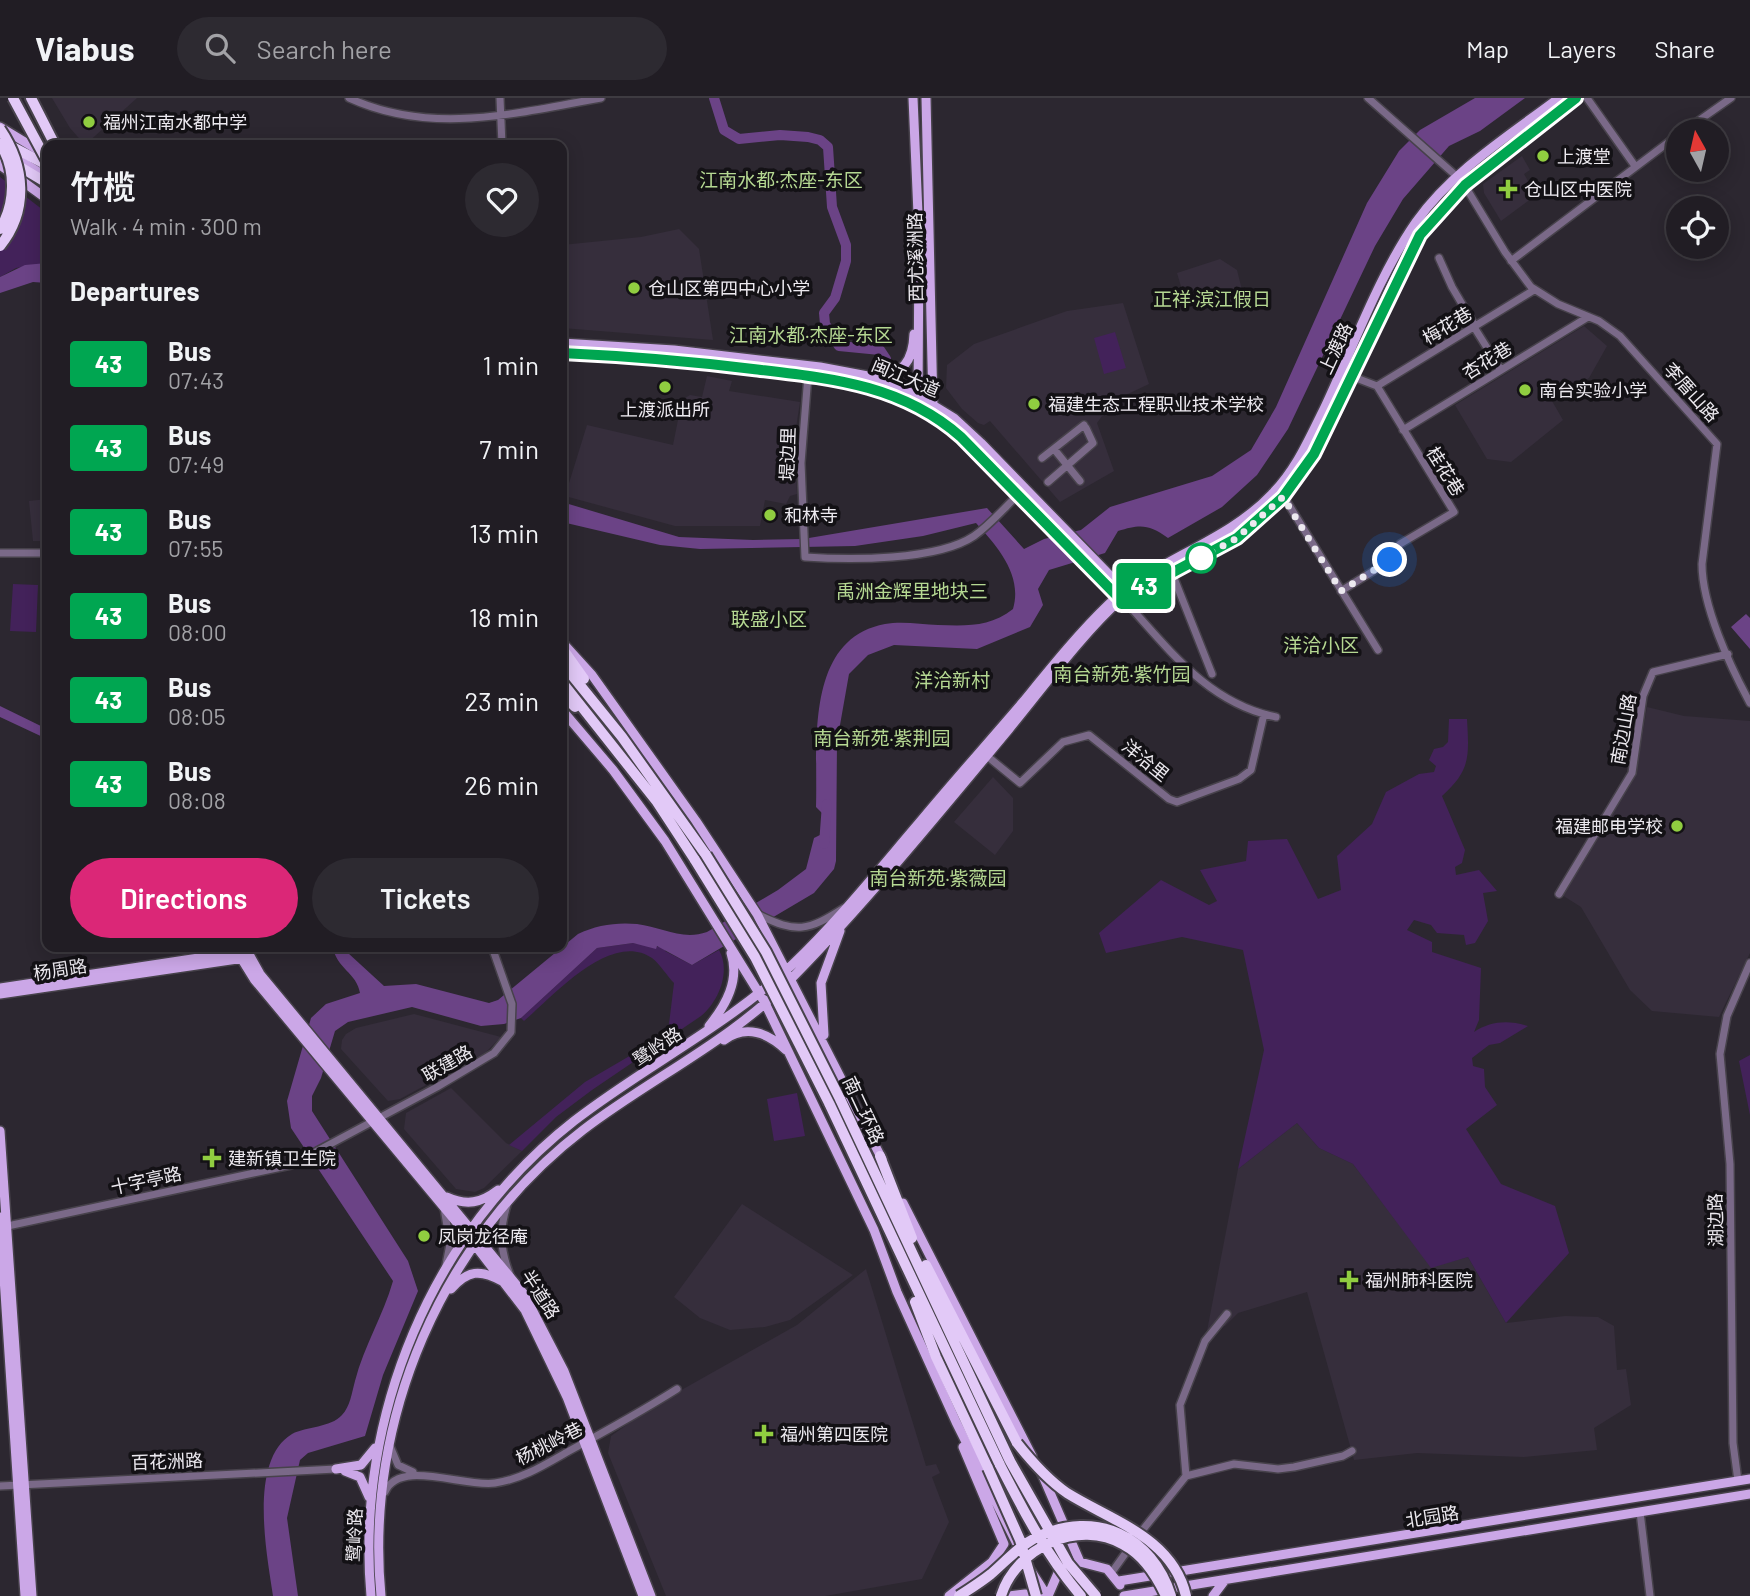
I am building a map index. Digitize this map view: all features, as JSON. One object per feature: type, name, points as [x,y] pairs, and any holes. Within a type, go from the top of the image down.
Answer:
[{"type":"highway","points":[[13,98],[42,153]]},
{"type":"highway","points":[[31,98],[52,140]]},
{"type":"highway","points":[[0,128],[13,148],[21,174],[21,200],[14,223],[0,246]]},
{"type":"highway","points":[[0,145],[42,161]]},
{"type":"highway","points":[[0,145],[12,175],[12,198],[0,229]]},
{"type":"highway","points":[[0,155],[42,180]]},
{"type":"highway","points":[[567,655],[622,737]]},
{"type":"highway","name":"南二环路","points":[[567,669],[622,737],[706,855],[766,952],[834,1101],[887,1227],[936,1357],[1032,1528],[1058,1569],[1081,1596]]},
{"type":"highway","name":"南二环路","points":[[567,688],[612,743],[695,860],[755,957],[891,1208],[999,1465],[1049,1532],[1068,1563],[1096,1596]]},
{"type":"highway","points":[[567,699],[612,743]]},
{"type":"highway","points":[[880,1156],[915,1244],[1017,1443],[1040,1471],[1057,1485],[1127,1525],[1157,1547],[1179,1575],[1186,1596]]},
{"type":"highway","points":[[891,1208],[915,1244]]},
{"type":"highway","points":[[999,1465],[1037,1596]]},
{"type":"highway","points":[[959,1596],[1038,1537],[1082,1527],[1105,1529],[1134,1540],[1151,1556],[1171,1596]]},
{"type":"highway","points":[[1001,1596],[1010,1573],[1023,1558],[1061,1539],[1091,1536],[1115,1541],[1136,1553],[1165,1596]]},
{"type":"main road","name":"西尤溪洲路","points":[[913,98],[919,295],[918,406]]},
{"type":"main road","name":"西尤溪洲路","points":[[925,98],[934,416]]},
{"type":"main road","name":"上渡路","points":[[1122,596],[1238,524],[1281,485],[1305,449],[1404,241],[1429,205],[1458,176],[1559,98]]},
{"type":"main road","name":"上渡路","points":[[1122,596],[1237,538],[1283,497],[1314,454],[1413,247],[1436,214],[1465,185],[1576,98]]},
{"type":"main road","points":[[0,128],[42,152]]},
{"type":"main road","points":[[0,145],[42,174]]},
{"type":"main road","points":[[0,165],[42,195]]},
{"type":"main road","points":[[25,182],[42,189]]},
{"type":"main road","points":[[873,377],[895,373],[909,361],[919,295]]},
{"type":"main road","name":"闽江大道","points":[[567,343],[674,350],[820,367],[873,377],[918,396],[972,434],[1093,558],[1122,596]]},
{"type":"main road","name":"闽江大道","points":[[567,353],[682,360],[808,375],[868,386],[918,406],[961,437],[1056,536],[1122,596]]},
{"type":"main road","name":"鹭岭路","points":[[370,1596],[371,1502],[382,1428],[408,1346],[444,1273],[470,1232],[513,1177],[575,1120],[703,1035],[758,992],[790,974],[843,924],[1122,596]]},
{"type":"main road","name":"鹭岭路","points":[[381,1596],[379,1525],[389,1444],[414,1360],[440,1300],[477,1241],[508,1201],[578,1135],[765,1003],[1069,647],[1122,596]]},
{"type":"main road","points":[[567,647],[592,674],[696,821],[757,914],[790,974],[976,1350],[1051,1491],[1080,1562]]},
{"type":"main road","points":[[567,716],[633,797],[718,924],[765,1003],[874,1230],[897,1293],[956,1422],[1004,1522],[1048,1596]]},
{"type":"main road","points":[[825,1044],[820,1009],[821,983],[828,957],[843,924]]},
{"type":"main road","points":[[703,1035],[723,1007],[732,984],[734,966],[726,938]]},
{"type":"main road","points":[[243,952],[257,977]]},
{"type":"main road","name":"杨周路","points":[[0,988],[243,952]]},
{"type":"main road","name":"杨周路","points":[[0,994],[243,952]]},
{"type":"main road","name":"半道路","points":[[257,977],[307,1027],[444,1208],[470,1232]]},
{"type":"main road","name":"半道路","points":[[257,977],[325,1065],[446,1197],[508,1279],[535,1327],[589,1441],[651,1596]]},
{"type":"main road","points":[[698,1052],[713,1048],[734,1033],[747,1031],[770,1037],[791,1055]]},
{"type":"main road","points":[[0,1131],[3,1227],[25,1596]]},
{"type":"main road","points":[[446,1197],[465,1203],[477,1202],[491,1195],[513,1177]]},
{"type":"main road","points":[[0,1217],[3,1227]]},
{"type":"main road","points":[[440,1300],[460,1278],[474,1272],[508,1279]]},
{"type":"main road","points":[[949,1596],[992,1562],[1004,1545],[969,1468],[956,1422]]},
{"type":"main road","points":[[336,1469],[366,1462],[382,1428]]},
{"type":"main road","name":"半道路","points":[[589,1441],[643,1596]]},
{"type":"main road","points":[[336,1469],[360,1477],[371,1502]]},
{"type":"main road","name":"北园路","points":[[1119,1581],[1750,1479]]},
{"type":"main road","points":[[20,1484],[32,1596]]},
{"type":"main road","name":"北园路","points":[[1124,1596],[1750,1494]]},
{"type":"main road","points":[[1048,1596],[1058,1573],[1080,1562],[1098,1565],[1112,1572],[1119,1581],[1124,1596]]},
{"type":"main road","points":[[1213,1596],[1225,1580]]},
{"type":"main road","points":[[1009,1596],[1037,1596]]},
{"type":"street","points":[[349,98],[384,111],[418,118],[456,120],[502,116],[601,98]]},
{"type":"street","points":[[500,98],[502,140]]},
{"type":"street","name":"李厝山路","points":[[1368,98],[1458,176],[1511,261],[1534,290],[1588,317],[1624,340],[1717,444],[1702,570],[1710,610],[1750,703]]},
{"type":"street","points":[[1587,98],[1635,166]]},
{"type":"street","points":[[1701,119],[1731,98]]},
{"type":"street","points":[[1511,261],[1666,144]]},
{"type":"street","points":[[1439,258],[1452,287],[1501,370]]},
{"type":"street","name":"梅花巷","points":[[1377,386],[1534,290]]},
{"type":"street","name":"杏花巷","points":[[1403,430],[1588,317]]},
{"type":"street","name":"堤边里","points":[[808,375],[801,463],[805,557],[880,559],[958,544],[975,535],[1018,495]]},
{"type":"street","points":[[1351,376],[1377,386]]},
{"type":"street","name":"桂花巷","points":[[1341,591],[1388,562],[1401,544],[1454,512],[1377,386]]},
{"type":"street","points":[[1042,458],[1085,426],[1093,443],[1048,482]]},
{"type":"street","points":[[1054,449],[1080,481]]},
{"type":"street","points":[[1283,497],[1378,650]]},
{"type":"street","points":[[0,553],[42,553]]},
{"type":"street","points":[[1172,573],[1212,674]]},
{"type":"street","points":[[1122,596],[1203,684],[1235,705],[1276,717]]},
{"type":"street","name":"南边山路","points":[[1559,894],[1632,773],[1643,696],[1653,672],[1728,654]]},
{"type":"street","name":"洋洽里","points":[[987,756],[1020,783],[1063,742],[1088,736],[1169,799],[1177,802],[1239,779],[1251,770],[1265,714]]},
{"type":"street","points":[[757,914],[792,929],[813,927],[851,904]]},
{"type":"street","name":"联建路","points":[[377,1120],[494,1053],[509,1037],[513,1021],[512,1004],[494,952]]},
{"type":"street","name":"湖边路","points":[[1738,1481],[1734,1443],[1730,1164],[1720,1061],[1726,1022],[1750,963]]},
{"type":"street","name":"十字亭路","points":[[3,1227],[285,1166],[308,1158],[377,1120]]},
{"type":"street","points":[[508,1201],[500,1236],[508,1279]]},
{"type":"street","points":[[444,1208],[450,1244],[444,1273]]},
{"type":"street","points":[[1186,1476],[1180,1405],[1205,1341],[1227,1314]]},
{"type":"street","name":"杨桃岭巷","points":[[424,1476],[476,1484],[503,1482],[525,1475],[677,1389]]},
{"type":"street","points":[[389,1444],[398,1465],[424,1476]]},
{"type":"street","points":[[1112,1572],[1144,1527],[1186,1476],[1234,1464],[1278,1469],[1294,1467],[1343,1456],[1352,1451]]},
{"type":"street","name":"百花洲路","points":[[0,1486],[336,1469]]},
{"type":"street","points":[[379,1525],[386,1489],[390,1483],[401,1475],[424,1476]]},
{"type":"street","points":[[1640,1512],[1650,1596]]},
{"type":"shaded area","name":"福州江南水都中学","points":[[52,98],[137,98],[91,140],[81,140]]},
{"type":"shaded area","points":[[1475,98],[1525,98],[1480,131],[1449,146],[1403,199],[1375,246],[1288,429],[1257,475],[1222,507],[1168,538],[1150,528],[1138,526],[1118,531],[1105,553],[1049,570],[1038,589],[1043,605],[1030,627],[977,649],[894,645],[868,655],[849,674],[837,742],[836,861],[834,869],[814,893],[692,965],[657,946],[656,949],[633,943],[597,948],[521,1018],[504,1024],[481,1026],[412,1007],[348,1022],[335,1031],[321,1078],[312,1096],[312,1111],[408,1261],[418,1291],[383,1375],[365,1436],[308,1453],[300,1460],[287,1518],[298,1596],[273,1596],[264,1509],[265,1486],[270,1465],[278,1447],[292,1434],[325,1425],[345,1412],[363,1356],[393,1281],[291,1128],[287,1101],[311,1018],[326,1004],[360,993],[355,980],[334,952],[348,952],[384,986],[416,984],[489,1003],[498,1000],[556,952],[567,952],[567,943],[592,928],[629,923],[680,934],[707,932],[778,890],[806,869],[814,838],[830,830],[830,821],[816,807],[817,726],[828,672],[840,650],[859,634],[885,624],[978,624],[996,619],[1013,609],[1015,596],[1011,573],[1000,551],[976,523],[923,536],[855,546],[700,549],[660,545],[567,523],[567,503],[679,537],[753,540],[803,539],[987,508],[1024,549],[1044,539],[1081,530],[1110,507],[1212,476],[1251,450],[1276,407],[1367,203],[1399,151],[1420,130]]},
{"type":"shaded area","name":"仓山区中医院","points":[[1522,156],[1530,170],[1524,174],[1536,195],[1501,221],[1484,193],[1483,184]]},
{"type":"shaded area","points":[[0,177],[42,209],[42,264],[16,268],[0,277]]},
{"type":"shaded area","name":"仓山区第四中心小学","points":[[679,229],[699,249],[713,340],[567,328],[567,244],[641,237]]},
{"type":"shaded area","points":[[1220,259],[1237,270],[1243,294],[1223,310],[1217,289],[1185,300],[1177,273]]},
{"type":"shaded area","points":[[42,263],[42,283],[33,282],[0,293],[0,277],[25,265]]},
{"type":"shaded area","name":"福建生态工程职业技术学校","points":[[1123,303],[1149,384],[1113,401],[1097,423],[1114,471],[1060,502],[990,421],[984,425],[978,423],[962,409],[946,388],[947,365],[974,344],[1067,311]]},
{"type":"shaded area","name":"南台实验小学","points":[[1584,326],[1607,346],[1589,378],[1552,401],[1563,420],[1511,462],[1487,459],[1455,405]]},
{"type":"shaded area","points":[[1115,332],[1126,368],[1104,374],[1094,338]]},
{"type":"shaded area","points":[[707,376],[732,381],[729,391],[800,402],[791,460],[796,465],[797,494],[790,496],[786,504],[765,500],[760,526],[675,526],[567,497],[587,425],[673,445],[682,400],[690,395],[702,397]]},
{"type":"shaded area","points":[[42,500],[42,541],[33,541],[29,501]]},
{"type":"shaded area","points":[[13,584],[38,585],[36,632],[10,631]]},
{"type":"shaded area","points":[[1746,614],[1750,618],[1750,649],[1731,627]]},
{"type":"shaded area","points":[[0,706],[42,727],[42,737],[0,717]]},
{"type":"shaded area","name":"福建邮电学校","points":[[1647,707],[1684,716],[1750,721],[1750,953],[1719,1017],[1652,1011],[1630,990],[1581,907],[1562,895],[1636,774]]},
{"type":"shaded area","points":[[1449,719],[1467,719],[1468,732],[1468,753],[1463,770],[1442,796],[1465,850],[1462,863],[1455,867],[1456,875],[1479,870],[1497,891],[1483,893],[1488,921],[1475,943],[1466,945],[1464,935],[1437,933],[1431,925],[1414,920],[1407,930],[1432,942],[1432,952],[1481,968],[1479,1020],[1474,1032],[1500,1023],[1528,1026],[1500,1043],[1489,1045],[1472,1058],[1473,1066],[1484,1069],[1485,1087],[1497,1105],[1466,1129],[1501,1184],[1555,1206],[1569,1253],[1506,1323],[1468,1257],[1431,1268],[1353,1164],[1319,1148],[1297,1123],[1238,1169],[1264,1050],[1243,950],[1182,937],[1106,953],[1099,933],[1161,880],[1209,905],[1217,901],[1200,870],[1246,861],[1248,841],[1287,839],[1318,899],[1341,890],[1337,856],[1372,824],[1386,792],[1419,774],[1434,772],[1436,766],[1429,760],[1434,749],[1443,747],[1448,742]]},
{"type":"shaded area","points":[[993,777],[1013,798],[1013,831],[995,855],[954,822]]},
{"type":"shaded area","points":[[633,943],[666,948],[665,951],[692,965],[719,950],[724,967],[718,994],[701,1016],[556,1117],[522,1151],[509,1145],[585,1082],[657,1040],[669,1024],[674,983],[652,958],[636,952],[619,953],[601,959],[566,983],[524,1021],[521,1018],[597,948]]},
{"type":"shaded area","points":[[414,1014],[501,1037],[485,1053],[400,1099],[388,1101],[341,1049],[342,1040],[356,1028]]},
{"type":"shaded area","points":[[1750,1055],[1750,1115],[1739,1061]]},
{"type":"shaded area","points":[[451,1088],[506,1143],[522,1151],[484,1188],[475,1192],[456,1189],[404,1129],[406,1113]]},
{"type":"shaded area","points":[[797,1093],[805,1136],[774,1141],[767,1099]]},
{"type":"shaded area","name":"福州肺科医院","points":[[1297,1123],[1319,1148],[1353,1164],[1431,1267],[1468,1257],[1506,1323],[1565,1316],[1598,1317],[1614,1326],[1617,1370],[1626,1369],[1631,1405],[1594,1428],[1597,1450],[1524,1457],[1417,1453],[1354,1460],[1307,1292],[1238,1313],[1225,1326],[1207,1331],[1238,1169]]},
{"type":"shaded area","points":[[742,1204],[853,1275],[790,1320],[765,1327],[730,1330],[700,1318],[674,1297]]},
{"type":"shaded area","name":"福州第四医院","points":[[866,1269],[926,1466],[936,1464],[940,1473],[932,1477],[949,1522],[922,1579],[825,1596],[666,1596],[608,1453],[611,1436],[653,1406],[797,1325]]},
{"type":"waterway","points":[[714,98],[724,130],[739,139],[780,135],[808,137],[820,140],[828,147],[832,207],[846,245],[846,261],[835,298],[824,313],[825,324],[839,346],[880,350],[886,359]]},
{"type":"waterway","points":[[824,844],[827,804]]},
{"type":"bus line","name":"43","points":[[567,353],[682,360],[808,375],[856,383],[898,397],[937,418],[961,437],[1121,600],[1237,538],[1261,520],[1283,497],[1314,454],[1420,235],[1436,214],[1465,185],[1576,98]]},
{"type":"place","name":"福州江南水都中学","points":[[89,122]]},
{"type":"place","name":"上渡堂","points":[[1543,156]]},
{"type":"place","name":"仓山区中医院","points":[[1508,189]]},
{"type":"place","name":"仓山区第四中心小学","points":[[634,288]]},
{"type":"place","name":"上渡派出所","points":[[665,387]]},
{"type":"place","name":"南台实验小学","points":[[1525,390]]},
{"type":"place","name":"福建生态工程职业技术学校","points":[[1034,404]]},
{"type":"place","name":"和林寺","points":[[770,515]]},
{"type":"place","name":"福建邮电学校","points":[[1677,826]]},
{"type":"place","name":"建新镇卫生院","points":[[212,1158]]},
{"type":"place","name":"凤岗龙径庵","points":[[424,1236]]},
{"type":"place","name":"福州肺科医院","points":[[1349,1280]]},
{"type":"place","name":"福州第四医院","points":[[764,1434]]},
{"type":"district","name":"江南水都·杰座-东区","points":[[781,179]]},
{"type":"district","name":"正祥·滨江假日","points":[[1212,298]]},
{"type":"district","name":"江南水都·杰座-东区","points":[[811,334]]},
{"type":"district","name":"禹洲金辉里地块三","points":[[912,590]]},
{"type":"district","name":"联盛小区","points":[[769,618]]},
{"type":"district","name":"洋洽小区","points":[[1321,644]]},
{"type":"district","name":"南台新苑·紫竹园","points":[[1122,673]]},
{"type":"district","name":"洋洽新村","points":[[952,679]]},
{"type":"district","name":"南台新苑·紫荆园","points":[[882,737]]},
{"type":"district","name":"南台新苑·紫薇园","points":[[938,877]]},
{"type":"route","points":[[1201,558],[1237,538],[1261,520],[1283,497],[1341,591],[1390,560]]}]
